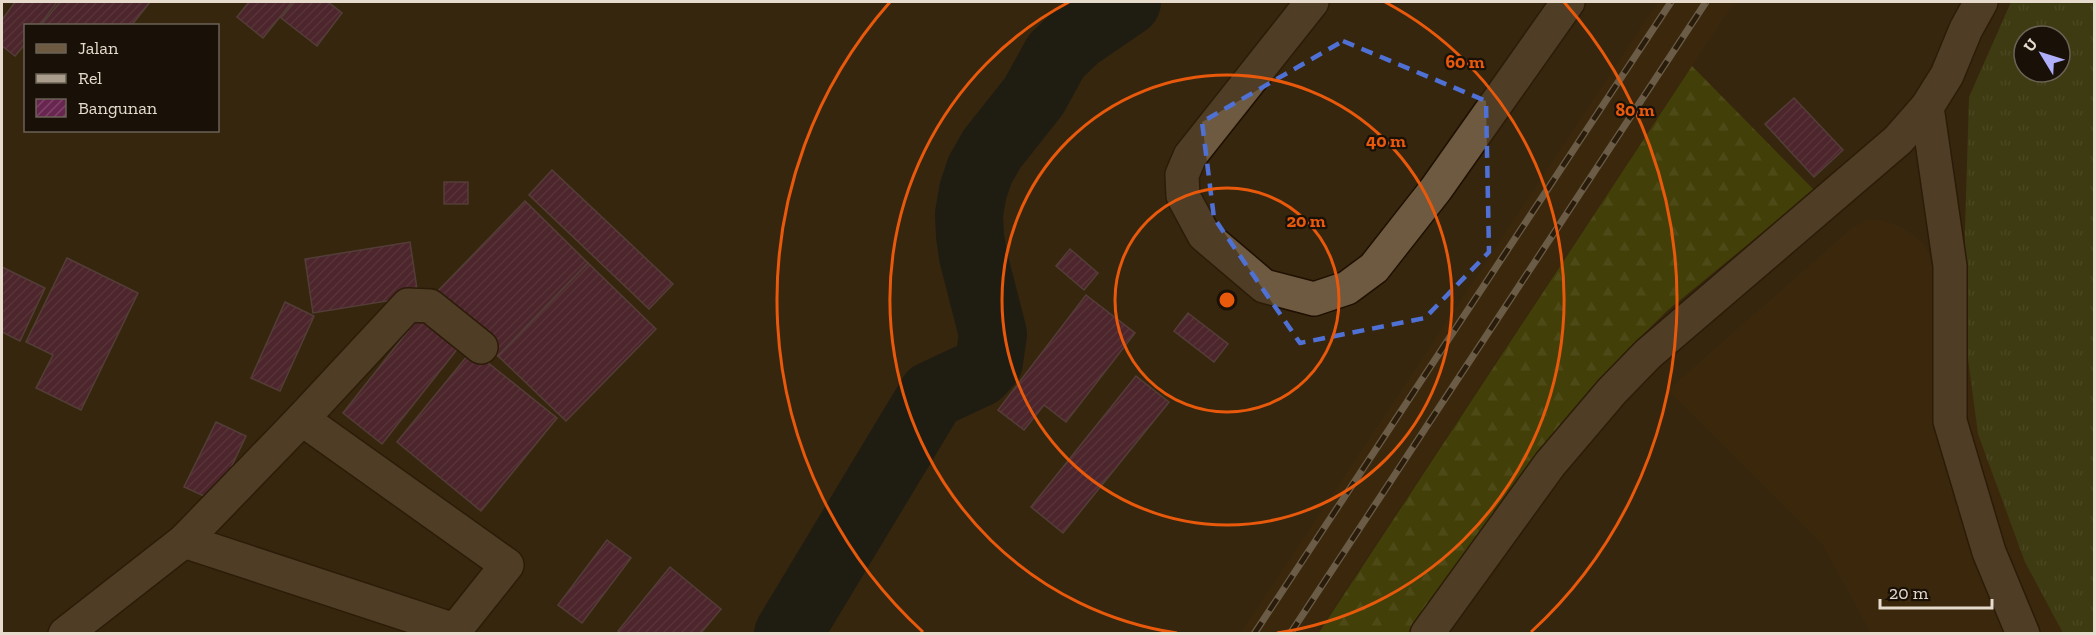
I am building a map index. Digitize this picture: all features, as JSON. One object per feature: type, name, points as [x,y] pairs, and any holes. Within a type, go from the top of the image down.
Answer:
[{"type":"street","points":[[1312,2],[1190,156],[1182,175],[1183,196],[1204,235],[1264,286],[1314,299],[1347,288],[1374,268],[1436,189],[1568,2]]},
{"type":"street","points":[[1427,633],[1543,473],[1580,426],[1612,391],[1648,354],[1867,169],[1898,140],[1927,106],[1947,75],[1966,29],[1981,2]]},
{"type":"street","points":[[1927,106],[1950,266],[1950,421],[1989,552],[2023,633]]},
{"type":"street","points":[[65,633],[184,542],[408,305],[430,306],[481,347]]},
{"type":"street","points":[[184,542],[442,626],[450,628],[460,624],[507,566],[302,419]]},
{"type":"highlighted area","points":[[1343,41],[1486,101],[1489,252],[1425,318],[1300,343],[1214,218],[1202,122]]},
{"type":"shaded area","points":[[1658,2],[1734,2],[1317,633],[1241,633]]},
{"type":"shaded area","points":[[2011,2],[2094,2],[2094,633],[1871,633],[1823,545],[1668,390],[1852,228],[1867,220],[1880,220],[1900,226],[1923,243],[1935,265],[1964,264],[1969,97]]},
{"type":"green space","points":[[2011,2],[2094,2],[2094,633],[2063,633],[2025,562],[1978,434],[1960,298],[1964,264],[1969,97]]},
{"type":"green space","points":[[1692,66],[1814,190],[1668,310],[1623,354],[1513,489],[1409,633],[1318,634]]},
{"type":"building","points":[[15,2],[57,2],[40,24],[24,24],[24,45],[15,56],[2,46],[2,20]]},
{"type":"building","points":[[60,2],[150,2],[133,24],[42,24]]},
{"type":"building","points":[[249,2],[292,2],[263,38],[237,17]]},
{"type":"building","points":[[294,2],[328,2],[342,13],[317,46],[281,18]]},
{"type":"building","points":[[1794,98],[1843,150],[1814,177],[1765,124]]},
{"type":"building","points":[[552,170],[673,284],[649,309],[529,195]]},
{"type":"building","points":[[444,182],[468,182],[468,204],[444,204]]},
{"type":"building","points":[[525,201],[588,263],[498,356],[435,294]]},
{"type":"building","points":[[410,242],[418,296],[313,313],[305,259]]},
{"type":"building","points":[[1070,249],[1098,273],[1084,290],[1056,266]]},
{"type":"building","points":[[67,258],[138,293],[81,410],[36,388],[53,355],[26,342]]},
{"type":"building","points":[[588,263],[656,329],[566,421],[498,356]]},
{"type":"building","points":[[2,267],[45,288],[20,341],[2,332]]},
{"type":"building","points":[[1086,295],[1135,333],[1066,422],[1044,405],[1024,430],[998,410]]},
{"type":"building","points":[[285,302],[314,316],[280,391],[251,378]]},
{"type":"building","points":[[423,312],[462,343],[382,444],[343,413]]},
{"type":"building","points":[[1188,313],[1228,344],[1214,362],[1174,331]]},
{"type":"building","points":[[472,350],[557,418],[481,511],[397,442]]},
{"type":"building","points":[[1136,376],[1169,402],[1063,533],[1031,507]]},
{"type":"building","points":[[216,422],[246,436],[215,501],[184,487]]},
{"type":"building","points":[[607,540],[631,558],[582,623],[558,605]]},
{"type":"building","points":[[670,567],[721,609],[700,634],[620,634],[618,631]]},
{"type":"waterway","points":[[788,634],[932,395],[979,373],[989,362],[993,334],[970,236],[969,214],[980,170],[992,149],[1034,96],[1056,56],[1076,37],[1127,2]]},
{"type":"railway","points":[[1254,634],[1671,2]]},
{"type":"railway","points":[[1290,634],[1706,2]]}]
